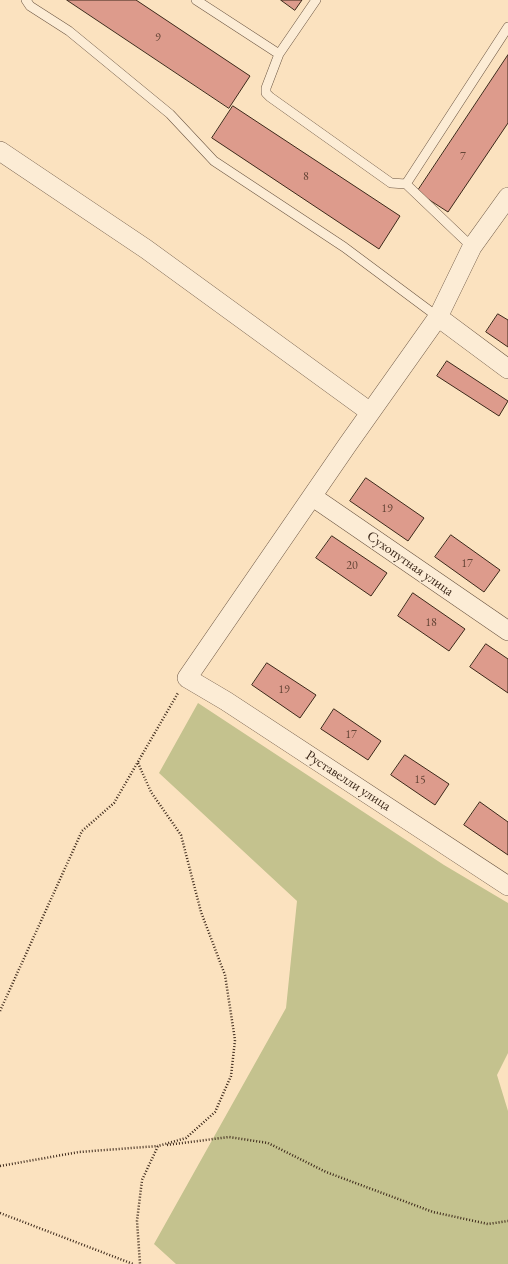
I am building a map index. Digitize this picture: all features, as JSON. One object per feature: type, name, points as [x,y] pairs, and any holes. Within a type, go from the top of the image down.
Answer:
[{"type":"street","points":[[0,151],[146,249],[370,412]]},
{"type":"street","points":[[187,678],[438,316],[472,247],[508,197]]},
{"type":"street","points":[[438,316],[508,369]]},
{"type":"street","name":"Сухопутная улица","points":[[313,497],[508,631]]},
{"type":"street","name":"Руставелли улица","points":[[187,678],[226,701],[508,886]]},
{"type":"lane","points":[[26,0],[30,6],[69,31],[170,114],[214,161],[344,247],[438,316]]},
{"type":"lane","points":[[196,0],[279,54]]},
{"type":"lane","points":[[316,0],[279,54],[266,88],[266,93],[391,183],[406,184],[472,247]]},
{"type":"lane","points":[[406,184],[508,27]]},
{"type":"path","points":[[0,1011],[82,831],[114,803],[187,678]]},
{"type":"path","points":[[138,763],[151,792],[182,835],[201,912],[225,975],[235,1040],[231,1076],[215,1112],[186,1138],[158,1146],[142,1180],[137,1221],[140,1264]]},
{"type":"path","points":[[0,1166],[79,1152],[158,1146],[228,1137],[268,1143],[326,1172],[433,1212],[488,1224],[508,1221]]},
{"type":"path","points":[[0,1213],[133,1264]]},
{"type":"shaded area","points":[[198,703],[444,865],[508,903],[508,1053],[497,1075],[508,1111],[508,1264],[176,1264],[154,1244],[286,1008],[297,901],[159,773]]},
{"type":"building","points":[[67,0],[136,0],[250,76],[229,108]]},
{"type":"building","points":[[281,0],[302,0],[295,10]]},
{"type":"building","points":[[508,55],[508,123],[448,212],[417,192]]},
{"type":"building","points":[[233,106],[400,216],[379,249],[212,138]]},
{"type":"building","points":[[498,314],[508,320],[508,347],[486,332]]},
{"type":"building","points":[[447,361],[508,401],[499,416],[437,376]]},
{"type":"building","points":[[366,478],[424,518],[408,541],[350,501]]},
{"type":"building","points":[[451,535],[500,570],[484,592],[435,557]]},
{"type":"building","points":[[332,536],[387,573],[371,596],[316,558]]},
{"type":"building","points":[[413,593],[465,629],[449,651],[398,616]]},
{"type":"building","points":[[486,644],[508,659],[508,693],[470,667]]},
{"type":"building","points":[[267,663],[316,695],[300,718],[252,685]]},
{"type":"building","points":[[334,709],[381,741],[368,760],[321,729]]},
{"type":"building","points":[[405,755],[449,784],[435,805],[391,775]]},
{"type":"building","points":[[480,802],[508,822],[508,855],[464,825]]}]
